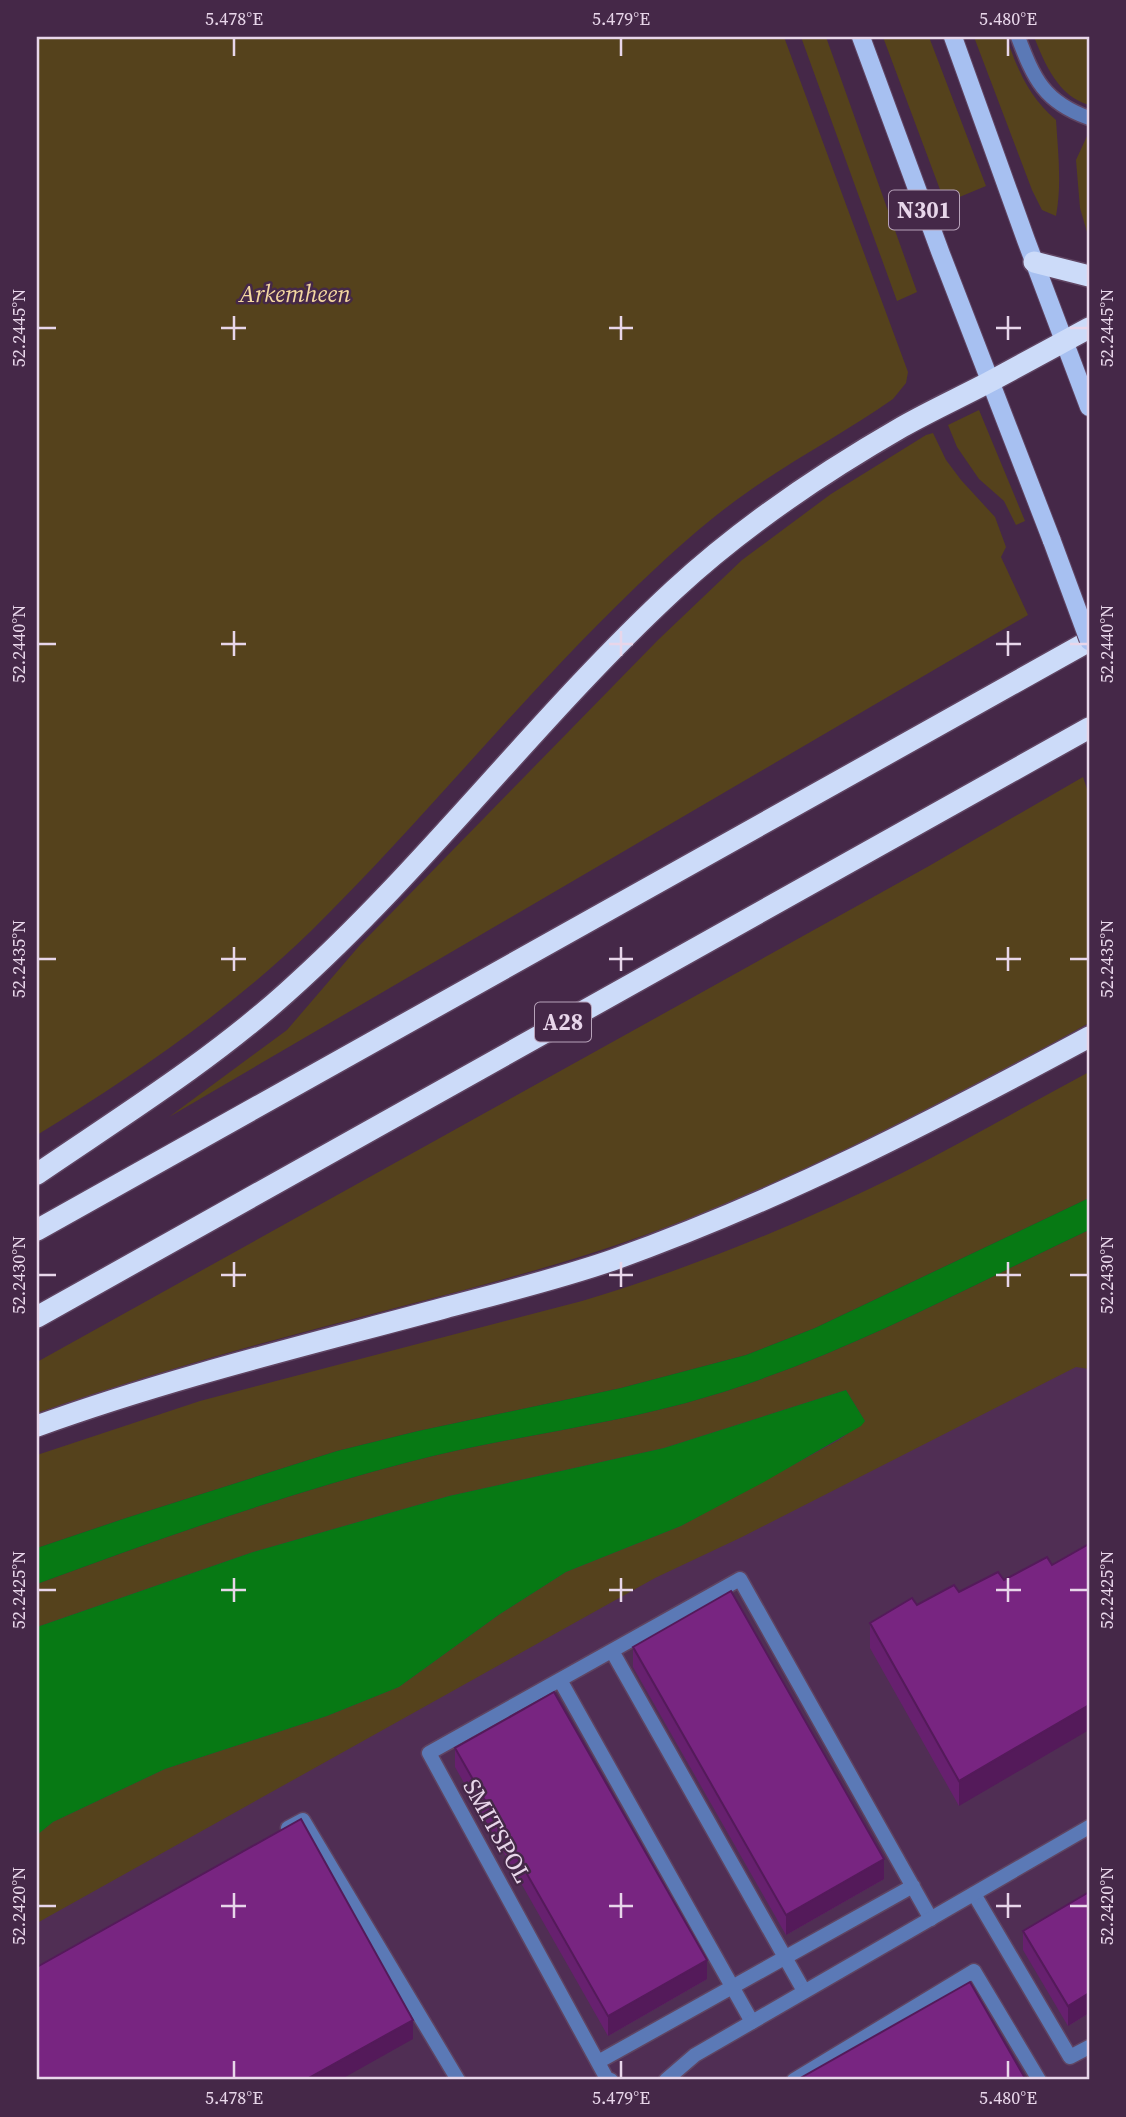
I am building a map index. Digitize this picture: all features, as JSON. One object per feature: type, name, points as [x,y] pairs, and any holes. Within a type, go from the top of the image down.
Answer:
[{"type":"highway","points":[[1034,262],[1089,276]]},
{"type":"highway","points":[[37,1174],[157,1094],[222,1046],[285,994],[393,888],[533,733],[608,656],[695,573],[753,525],[900,428],[1089,328]]},
{"type":"highway","points":[[37,1230],[1089,641]]},
{"type":"highway","name":"A28","points":[[37,1317],[1089,728]]},
{"type":"highway","points":[[37,1426],[104,1402],[253,1358],[561,1277],[612,1260],[738,1212],[819,1177],[911,1132],[1087,1039]]},
{"type":"main road","name":"N301","points":[[861,37],[940,254],[1089,641]]},
{"type":"main road","points":[[953,37],[1089,407]]},
{"type":"street","points":[[1018,37],[1033,75],[1059,105],[1089,118]]},
{"type":"street","name":"SMITSPOL","points":[[611,2080],[598,2062],[429,1753],[740,1579],[931,1919]]},
{"type":"street","points":[[612,1651],[804,1992]]},
{"type":"street","points":[[560,1680],[752,2022]]},
{"type":"street","points":[[279,1833],[303,1820],[458,2080]]},
{"type":"street","points":[[666,2080],[695,2054],[1089,1827]]},
{"type":"street","points":[[598,2062],[913,1886]]},
{"type":"street","points":[[974,1894],[1070,2057],[1089,2048]]},
{"type":"street","points":[[794,2080],[974,1971],[1039,2080]]},
{"type":"shaded area","points":[[1089,1198],[1089,1230],[902,1320],[759,1380],[636,1415],[446,1453],[362,1475],[222,1518],[37,1584],[37,1548],[337,1451],[621,1388],[746,1355],[815,1328]]},
{"type":"shaded area","points":[[1089,1263],[1089,2080],[37,2080],[37,1605],[621,1438]]},
{"type":"shaded area","points":[[846,1390],[865,1421],[861,1426],[681,1526],[566,1572],[500,1614],[399,1687],[327,1716],[165,1769],[53,1822],[37,1835],[37,1627],[253,1552],[449,1496],[664,1448]]},
{"type":"green space","name":"Arkemheen","points":[[37,37],[784,37],[908,372],[906,383],[893,399],[737,500],[657,567],[525,701],[355,886],[280,960],[179,1041],[37,1135]]},
{"type":"green space","points":[[801,37],[826,37],[917,292],[897,301]]},
{"type":"green space","points":[[883,37],[929,37],[986,186],[945,203]]},
{"type":"green space","points":[[974,37],[1006,37],[1025,82],[1038,102],[1056,120],[1059,180],[1056,216],[1042,210],[1032,190]]},
{"type":"green space","points":[[1034,37],[1089,37],[1089,105],[1078,101],[1061,87],[1048,68]]},
{"type":"green space","points":[[1087,136],[1089,239],[1080,208],[1076,160]]},
{"type":"green space","points":[[979,410],[1025,521],[1016,525],[1004,501],[979,479],[957,447],[948,425]]},
{"type":"green space","points":[[933,433],[946,460],[995,517],[1006,547],[1001,557],[1028,615],[169,1117],[287,1030],[360,945],[658,640],[742,560],[831,494]]},
{"type":"green space","points":[[1083,777],[1089,795],[1089,1023],[927,1111],[816,1165],[645,1235],[524,1273],[212,1357],[37,1413],[37,1362],[929,866]]},
{"type":"green space","points":[[1089,1072],[1089,1198],[815,1328],[746,1355],[621,1388],[337,1451],[37,1548],[37,1455],[200,1401],[582,1301],[664,1274],[745,1244],[863,1192],[926,1161]]},
{"type":"green space","points":[[1089,1230],[1089,1369],[1076,1367],[742,1537],[655,1578],[37,1923],[37,1835],[53,1822],[165,1769],[327,1716],[399,1687],[500,1614],[566,1572],[681,1526],[839,1440],[865,1421],[846,1390],[664,1448],[449,1496],[253,1552],[37,1627],[37,1584],[222,1518],[362,1475],[446,1453],[636,1415],[759,1380],[903,1320]]},
{"type":"building","points":[[1089,1544],[1089,1705],[959,1781],[870,1623],[912,1598],[917,1605],[954,1585],[959,1592],[998,1572],[1004,1580],[1047,1557],[1052,1565]]},
{"type":"building","points":[[731,1591],[884,1859],[786,1915],[633,1647]]},
{"type":"building","points":[[554,1692],[707,1960],[608,2016],[455,1748]]},
{"type":"building","points":[[301,1819],[413,2020],[305,2080],[37,2080],[37,1967]]},
{"type":"building","points":[[1089,1892],[1089,1993],[1068,2006],[1023,1931]]},
{"type":"building","points":[[970,1982],[1026,2080],[797,2080]]}]
